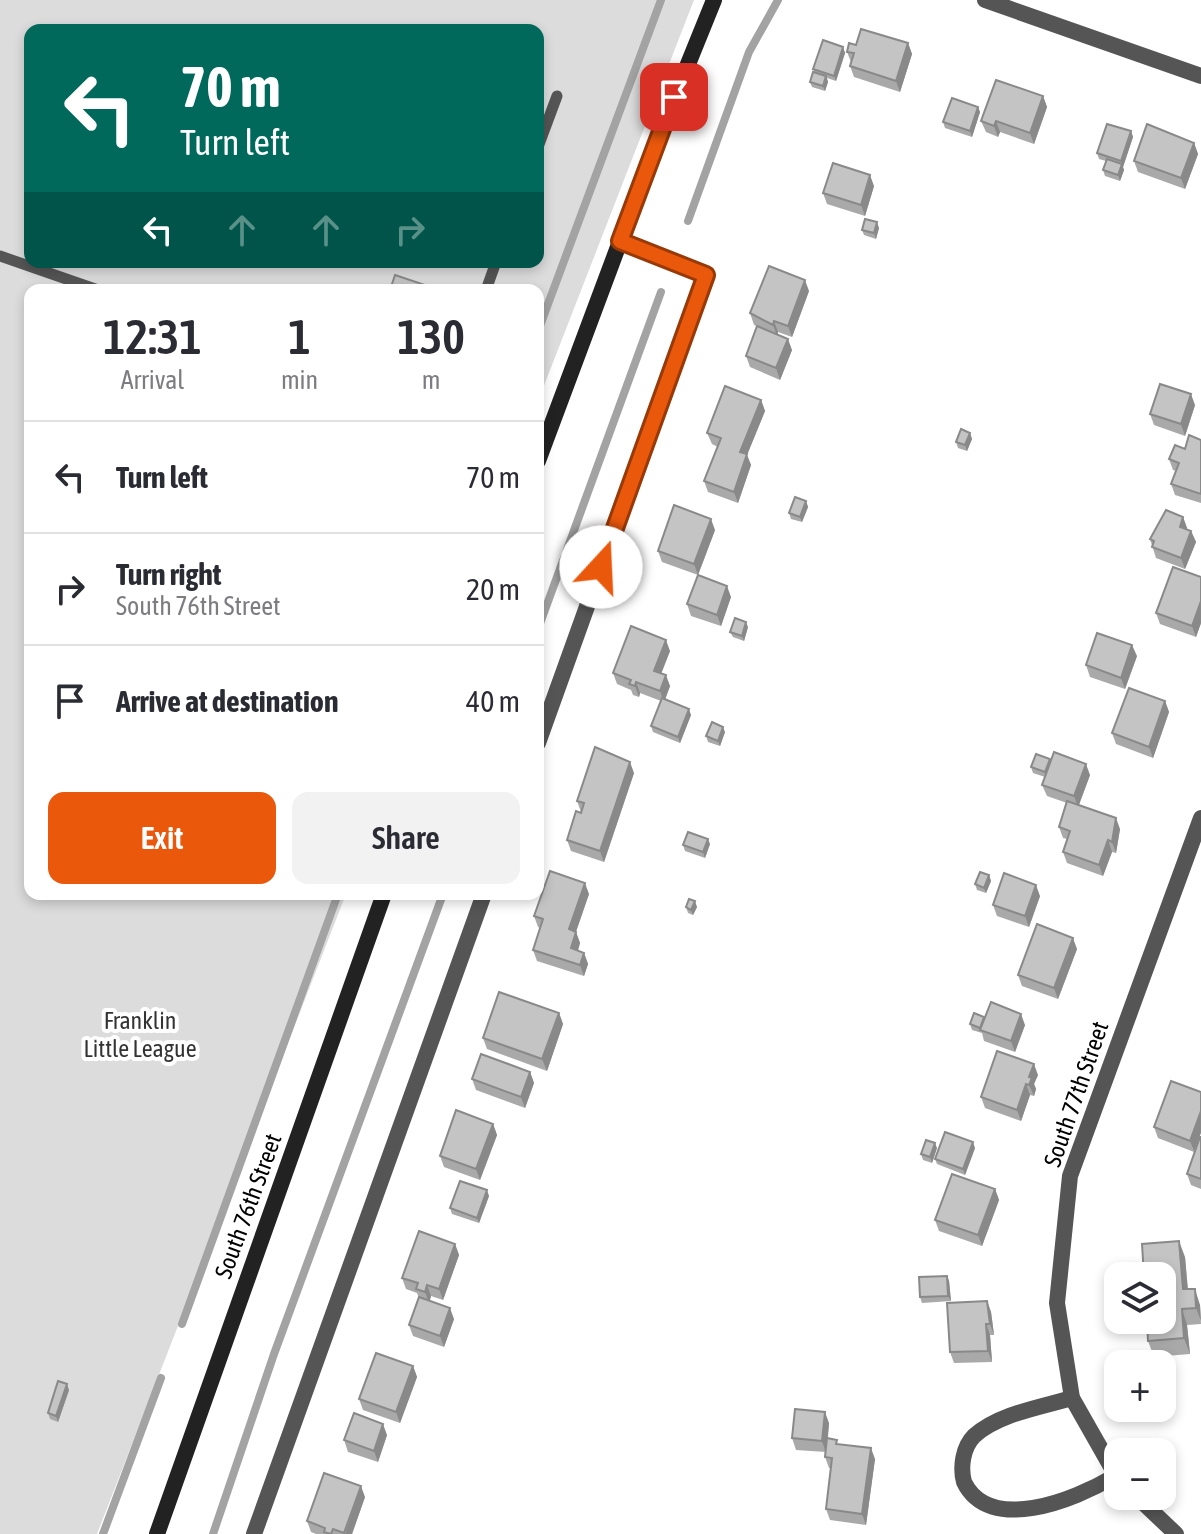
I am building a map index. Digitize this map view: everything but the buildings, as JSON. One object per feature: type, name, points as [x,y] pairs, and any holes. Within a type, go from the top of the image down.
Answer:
[{"type":"main road","points":[[544,440],[714,0]]},
{"type":"main road","name":"South 76th Street","points":[[157,1534],[382,900]]},
{"type":"street","points":[[985,0],[1201,76]]},
{"type":"street","points":[[544,726],[706,275],[620,241]]},
{"type":"street","name":"South 77th Street","points":[[1104,1456],[1072,1398],[1057,1303],[1070,1176],[1201,818]]},
{"type":"street","points":[[254,1534],[482,900]]},
{"type":"street","points":[[1072,1398],[995,1423],[966,1446],[963,1478],[978,1508],[1008,1520],[1030,1519],[1058,1510],[1104,1485]]},
{"type":"street","points":[[1151,1510],[1176,1534]]},
{"type":"lane","points":[[544,131],[557,96]]},
{"type":"lane","points":[[0,256],[24,264]]},
{"type":"lane","points":[[35,268],[81,284]]},
{"type":"green space","name":"Franklin Little League","points":[[0,0],[694,0],[544,386],[544,284],[24,284],[24,900],[344,900],[97,1534],[0,1534]]},
{"type":"waterway","points":[[544,315],[661,0]]},
{"type":"waterway","points":[[688,221],[749,52],[778,0]]},
{"type":"waterway","points":[[544,613],[661,292]]},
{"type":"waterway","points":[[182,1324],[336,900]]},
{"type":"waterway","points":[[213,1534],[274,1354],[441,900]]},
{"type":"waterway","points":[[103,1534],[161,1378]]},
{"type":"route","points":[[601,567],[706,275],[620,241],[674,97]]}]
